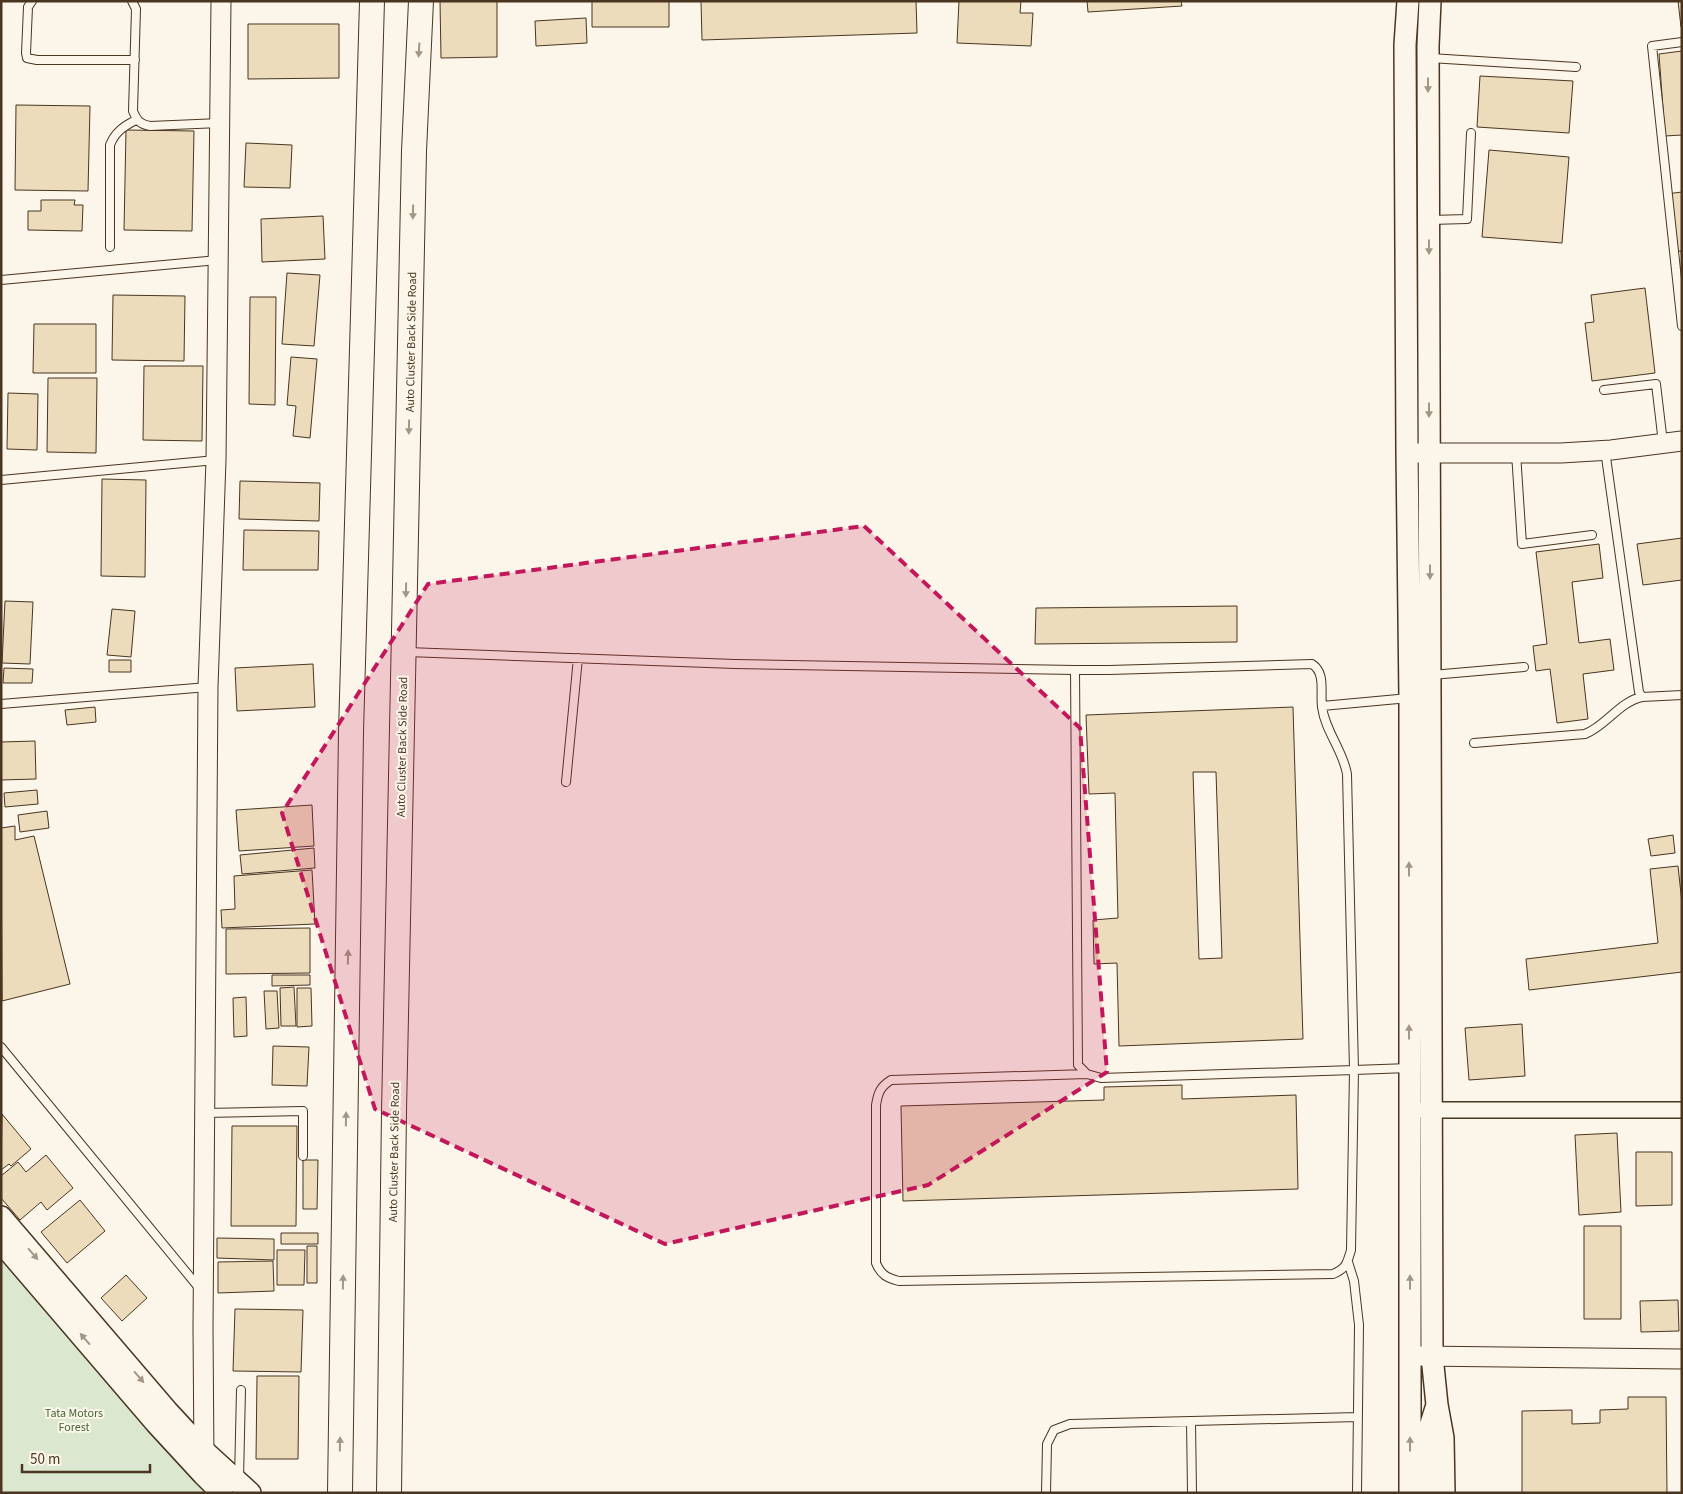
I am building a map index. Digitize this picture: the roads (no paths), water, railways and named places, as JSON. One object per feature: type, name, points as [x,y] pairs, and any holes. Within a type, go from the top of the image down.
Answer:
[{"type":"main road","points":[[340,1493],[351,732],[372,1]]},
{"type":"main road","name":"Auto Cluster Back Side Road","points":[[389,1493],[393,1170],[414,151],[421,1]]},
{"type":"main road","points":[[1408,1],[1405,45],[1407,452],[1423,662],[1410,698],[1410,1493]]},
{"type":"main road","points":[[1430,1],[1428,58],[1429,453],[1423,662],[1432,1110],[1432,1356],[1437,1405],[1443,1438],[1444,1493]]},
{"type":"main road","points":[[1,1217],[237,1490]]},
{"type":"main road","points":[[1,1242],[156,1423],[203,1474],[237,1490]]},
{"type":"main road","points":[[1427,1493],[1426,1440],[1437,1405]]},
{"type":"street","points":[[203,1474],[208,687],[216,460],[221,1]]},
{"type":"street","points":[[1407,452],[1516,453],[1604,450],[1682,441]]},
{"type":"street","points":[[1409,1110],[1682,1110]]},
{"type":"street","points":[[1410,1356],[1682,1358]]},
{"type":"lane","points":[[32,1],[28,7],[27,58],[37,60],[135,60]]},
{"type":"lane","points":[[132,1],[136,9],[133,111],[136,120],[141,124],[150,126],[221,122]]},
{"type":"lane","points":[[1682,42],[1652,46],[1682,326]]},
{"type":"lane","points":[[1428,58],[1576,67]]},
{"type":"lane","points":[[110,247],[110,145],[113,136],[118,131],[136,120]]},
{"type":"lane","points":[[1428,220],[1466,219],[1471,133]]},
{"type":"lane","points":[[1,280],[219,260]]},
{"type":"lane","points":[[1604,390],[1656,384],[1663,443]]},
{"type":"lane","points":[[1604,450],[1639,692],[1642,698]]},
{"type":"lane","points":[[1516,453],[1522,544],[1592,535]]},
{"type":"lane","points":[[1,480],[216,460]]},
{"type":"lane","points":[[405,652],[735,664],[1075,670],[1312,664],[1317,667],[1321,673],[1324,718],[1345,763],[1347,774],[1354,1070],[1350,1250],[1348,1262],[1354,1281],[1359,1325],[1357,1493]]},
{"type":"lane","points":[[566,782],[578,658]]},
{"type":"lane","points":[[1423,662],[1524,667]]},
{"type":"lane","points":[[1075,670],[1078,1065],[1087,1074]]},
{"type":"lane","points":[[1,704],[208,687]]},
{"type":"lane","points":[[1474,743],[1585,734],[1593,731],[1628,702],[1642,698],[1682,695]]},
{"type":"lane","points":[[1322,706],[1410,698]]},
{"type":"lane","points":[[1,1047],[203,1294]]},
{"type":"lane","points":[[1348,1262],[1342,1270],[1333,1274],[898,1281],[888,1278],[880,1273],[876,1264],[876,1105],[878,1094],[882,1086],[891,1080],[1087,1074],[1101,1078],[1409,1068]]},
{"type":"lane","points":[[204,1113],[303,1111],[303,1156]]},
{"type":"lane","points":[[237,1490],[241,1390]]},
{"type":"lane","points":[[1046,1493],[1047,1444],[1054,1430],[1070,1424],[1358,1416]]},
{"type":"lane","points":[[1192,1421],[1192,1493]]},
{"type":"park label","name":"Tata Motors Forest","points":[[74,1420]]}]
